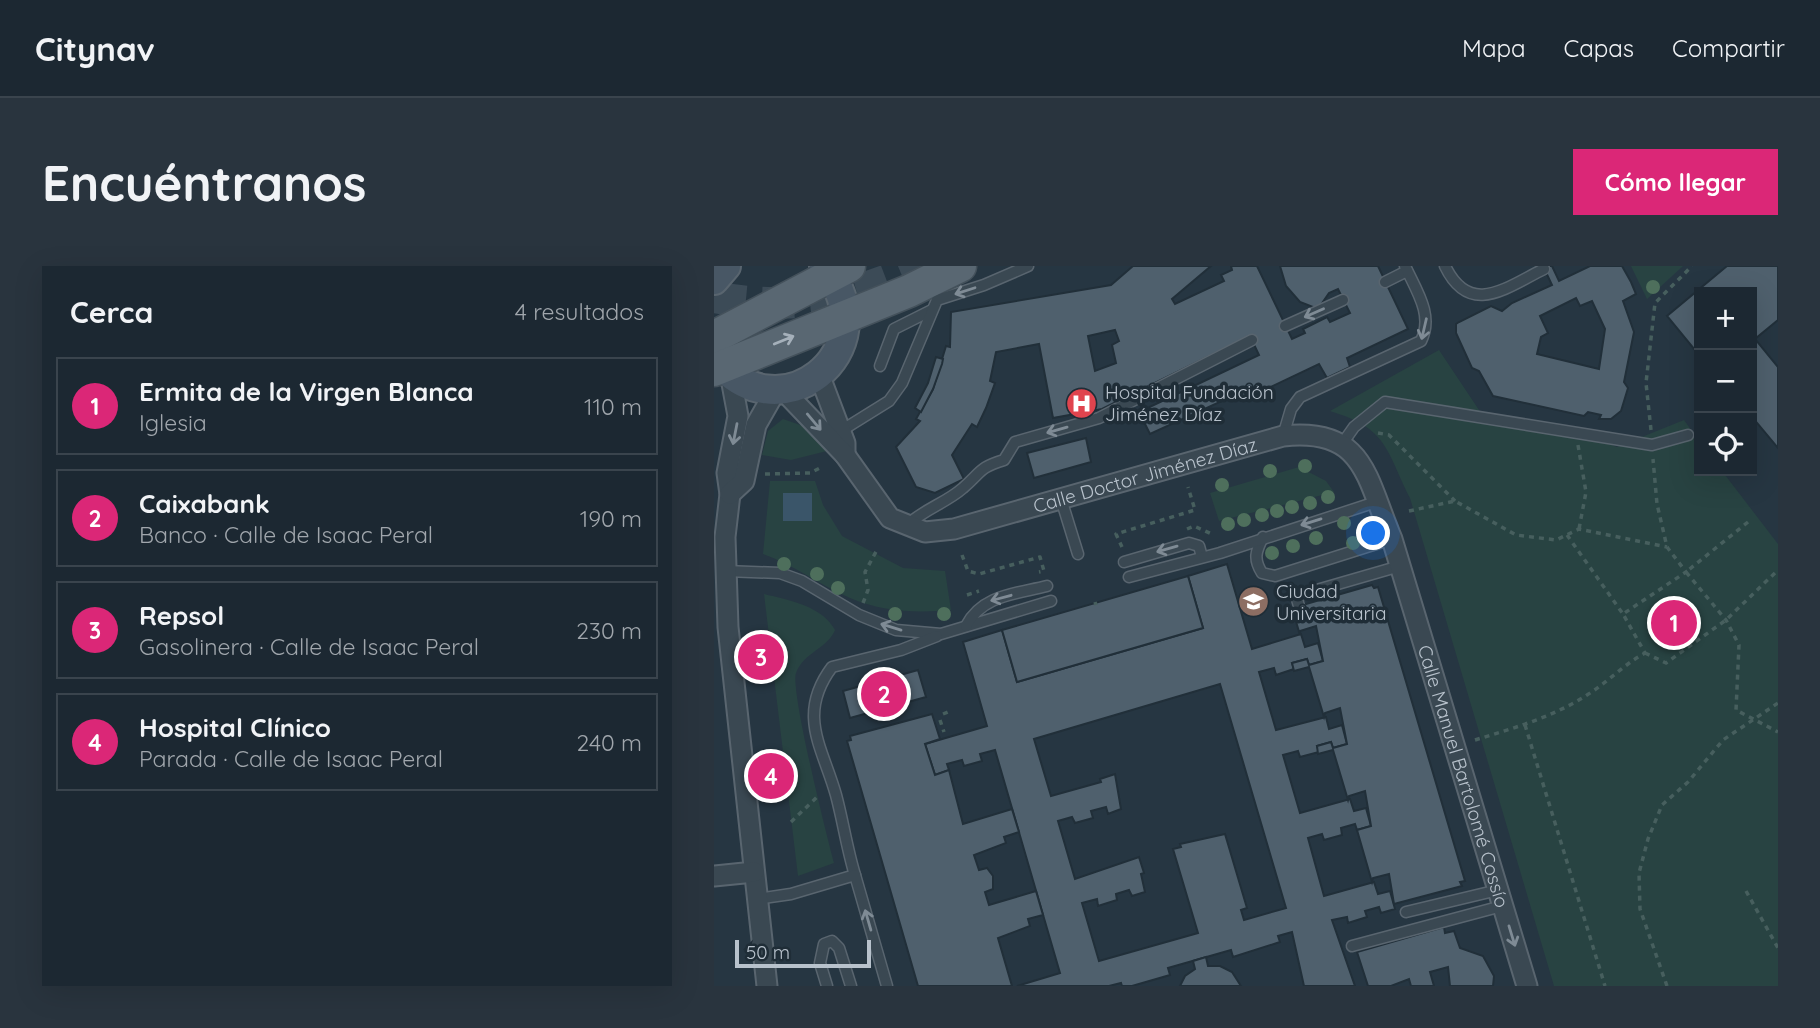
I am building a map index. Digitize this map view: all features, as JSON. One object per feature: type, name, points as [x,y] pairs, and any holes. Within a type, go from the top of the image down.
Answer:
[{"type":"main road","points":[[719,360],[925,290],[960,266]]},
{"type":"main road","points":[[719,360],[833,270]]},
{"type":"street","points":[[714,281],[726,266]]},
{"type":"street","points":[[719,360],[751,386],[779,389],[801,385],[820,374],[841,344],[846,315],[833,270]]},
{"type":"street","points":[[719,360],[738,416],[727,473],[730,494],[725,537],[725,571],[767,986]]},
{"type":"street","name":"Calle Doctor Jiménez Díaz","points":[[820,374],[838,425],[845,455]]},
{"type":"street","points":[[730,494],[744,481],[756,425],[779,389]]},
{"type":"street","name":"Calle Doctor Jiménez Díaz","points":[[779,389],[845,455],[881,509],[906,526],[925,532],[954,529],[1283,436],[1325,436],[1342,444]]},
{"type":"street","points":[[1342,444],[1365,470],[1400,566]]},
{"type":"street","name":"Calle Manuel Bartolomé Cossío","points":[[1400,566],[1527,986]]},
{"type":"street","points":[[714,876],[754,872]]},
{"type":"lane","points":[[925,290],[937,300],[985,285],[1028,266]]},
{"type":"lane","points":[[1446,266],[1458,286],[1476,295],[1489,296],[1544,269]]},
{"type":"lane","points":[[1283,436],[1291,409],[1300,397],[1421,341],[1426,330],[1427,315],[1406,269],[1385,282]]},
{"type":"lane","points":[[880,366],[894,329],[925,290]]},
{"type":"lane","points":[[838,425],[844,429],[889,401],[902,383],[925,290]]},
{"type":"lane","points":[[1285,326],[1343,300]]},
{"type":"lane","points":[[906,526],[922,511],[962,489],[983,466],[1004,460],[1015,442],[1099,418],[1252,340]]},
{"type":"lane","points":[[1342,444],[1354,427],[1385,402],[1652,445],[1688,435]]},
{"type":"lane","points":[[1061,499],[1078,554]]},
{"type":"lane","points":[[1129,577],[1376,502]]},
{"type":"lane","points":[[1263,537],[1255,554],[1256,563],[1262,573],[1275,576],[1392,539]]},
{"type":"lane","points":[[1124,562],[1189,543],[1199,546],[1202,557]]},
{"type":"lane","points":[[1299,606],[1297,596],[1400,566]]},
{"type":"lane","points":[[725,571],[780,573],[802,581],[859,615],[896,630],[941,635]]},
{"type":"lane","points":[[966,626],[975,609],[986,602],[1047,586]]},
{"type":"lane","points":[[887,986],[828,770],[816,743],[814,721],[819,691],[832,667],[901,650],[966,626],[1051,601]]},
{"type":"lane","points":[[757,899],[791,894],[855,874]]},
{"type":"lane","points":[[1406,912],[1500,898]]},
{"type":"lane","points":[[1352,946],[1500,898]]},
{"type":"lane","points":[[827,986],[821,953],[824,944],[832,942],[839,948],[851,986]]},
{"type":"path","points":[[1692,266],[1656,303],[1646,383],[1657,504],[1667,547],[1726,620],[1739,645],[1735,709],[1778,732]]},
{"type":"path","points":[[1576,432],[1586,492],[1579,529]]},
{"type":"path","points":[[1378,433],[1389,435],[1455,501],[1516,535],[1556,540],[1579,529],[1602,531],[1667,547]]},
{"type":"path","points":[[765,474],[810,473],[820,468]]},
{"type":"path","points":[[1133,544],[1121,547],[1116,534],[1195,510],[1188,487]]},
{"type":"path","points":[[1409,511],[1455,501]]},
{"type":"path","points":[[1623,614],[1686,572],[1748,522]]},
{"type":"path","points":[[1182,530],[1194,526],[1214,535]]},
{"type":"path","points":[[1567,535],[1623,614],[1645,653],[1666,663],[1726,620],[1778,570]]},
{"type":"path","points":[[862,605],[868,590],[865,572],[878,548]]},
{"type":"path","points":[[962,555],[968,571],[979,574],[1040,557],[1044,571],[1032,575]]},
{"type":"path","points":[[967,595],[986,589]]},
{"type":"path","points":[[1475,740],[1525,725],[1588,694],[1623,665],[1645,653]]},
{"type":"path","points":[[1667,986],[1640,909],[1639,873],[1648,839],[1662,805],[1688,782],[1723,740],[1778,703]]},
{"type":"path","points":[[940,720],[944,732]]},
{"type":"path","points":[[1525,725],[1605,986]]},
{"type":"path","points":[[792,822],[817,797]]},
{"type":"path","points":[[1746,891],[1778,948]]},
{"type":"green space","points":[[1631,266],[1683,266],[1647,299]]},
{"type":"green space","points":[[1439,350],[1481,413],[1554,424],[1617,447],[1684,420],[1694,434],[1694,476],[1726,476],[1778,544],[1778,986],[1554,986],[1410,498],[1389,453],[1374,433],[1349,418],[1330,411]]},
{"type":"green space","points":[[783,419],[803,426],[827,451],[791,460],[762,455],[768,431]]},
{"type":"green space","points":[[1299,467],[1326,481],[1334,492],[1219,521],[1210,493]]},
{"type":"green space","points":[[770,481],[815,481],[823,505],[842,536],[903,568],[945,571],[951,610],[900,610],[862,603],[763,554]]},
{"type":"green space","points":[[764,594],[813,610],[822,615],[835,630],[827,642],[804,660],[796,673],[798,706],[834,863],[798,876]]},
{"type":"water","points":[[783,493],[812,493],[812,521],[783,521]]},
{"type":"building","points":[[1133,266],[1211,266],[1172,299],[1175,304],[1224,281],[1221,275],[1232,270],[1231,266],[1257,266],[1292,339],[1305,333],[1303,329],[1327,317],[1330,322],[1350,313],[1338,289],[1329,293],[1318,309],[1300,302],[1286,286],[1280,266],[1378,266],[1408,329],[1347,358],[1350,367],[1327,378],[1319,364],[1241,401],[1237,394],[1150,434],[1139,412],[1259,355],[1250,336],[1102,409],[1053,418],[1039,344],[996,352],[990,381],[995,383],[986,408],[977,427],[972,424],[952,455],[964,479],[935,493],[916,487],[896,447],[920,421],[916,419],[933,389],[946,346],[950,347],[951,312],[1111,285]],"holes":[[[1115,330],[1119,341],[1112,345],[1116,363],[1095,371],[1088,336]]]},
{"type":"building","points":[[1543,266],[1552,266],[1559,281],[1590,266],[1622,266],[1631,282],[1636,294],[1623,301],[1634,332],[1624,382],[1628,388],[1621,411],[1611,419],[1599,419],[1601,415],[1588,412],[1584,416],[1493,396],[1479,371],[1472,368],[1456,333],[1456,324],[1491,306],[1502,311],[1512,303],[1552,285]],"holes":[[[1576,298],[1580,306],[1592,301],[1605,329],[1599,369],[1537,354],[1541,337],[1548,333],[1540,316]]]},
{"type":"building","points":[[1727,266],[1778,266],[1778,320],[1757,337],[1757,287],[1702,287]]},
{"type":"building","points":[[1694,294],[1694,349],[1667,316]]},
{"type":"building","points":[[1757,341],[1778,367],[1778,448],[1757,423]]},
{"type":"building","points":[[936,357],[943,359],[942,364],[921,412],[915,408],[928,383]]},
{"type":"building","points":[[1086,438],[1091,462],[1034,478],[1027,453]]},
{"type":"building","points":[[1227,564],[1252,649],[1301,634],[1305,647],[1318,643],[1323,661],[1309,665],[1307,659],[1292,663],[1294,669],[1276,675],[1274,668],[1259,672],[1276,730],[1326,717],[1329,729],[1342,725],[1347,744],[1333,748],[1331,742],[1317,746],[1319,752],[1300,757],[1298,751],[1283,755],[1300,813],[1350,799],[1354,811],[1366,808],[1371,826],[1357,830],[1355,824],[1341,828],[1342,835],[1324,840],[1322,834],[1308,838],[1324,896],[1374,882],[1378,894],[1390,891],[1395,909],[1381,913],[1379,907],[1365,911],[1367,917],[1348,923],[1347,917],[1332,920],[1355,986],[1304,986],[1292,932],[1278,936],[1280,942],[1233,957],[1231,950],[1168,968],[1170,975],[1132,986],[1122,986],[1121,983],[1109,986],[1017,986],[1060,973],[995,750],[980,754],[982,761],[964,766],[962,760],[947,764],[949,770],[935,775],[925,744],[987,726],[963,642],[1002,630],[1017,682],[1203,628],[1188,576]],"holes":[[[1220,684],[1286,908],[1244,920],[1241,910],[1247,908],[1225,834],[1180,844],[1181,847],[1173,849],[1198,933],[1099,961],[1082,903],[1097,899],[1098,906],[1117,900],[1116,894],[1129,890],[1132,896],[1145,892],[1141,874],[1144,873],[1139,857],[1075,879],[1058,821],[1072,817],[1075,823],[1093,818],[1091,811],[1106,807],[1108,814],[1121,809],[1115,774],[1100,779],[1101,782],[1051,796],[1034,739]]]},
{"type":"building","points":[[1188,576],[1203,628],[1017,682],[1002,630]]},
{"type":"building","points":[[1372,585],[1374,588],[1378,587],[1465,881],[1460,882],[1462,886],[1394,904],[1389,874],[1373,878],[1372,882],[1357,830],[1371,826],[1365,791],[1349,796],[1348,800],[1333,750],[1318,754],[1317,746],[1331,742],[1333,748],[1347,744],[1340,708],[1325,713],[1324,717],[1309,667],[1294,671],[1292,663],[1307,659],[1309,665],[1323,661],[1316,626],[1300,631],[1300,635],[1292,608]]},
{"type":"building","points":[[1675,613],[1684,624],[1674,633],[1665,622]]},
{"type":"building","points":[[918,670],[926,697],[850,718],[843,691]]},
{"type":"building","points":[[932,714],[940,739],[925,744],[935,775],[949,770],[963,824],[1012,809],[1019,832],[1004,837],[1006,843],[974,855],[979,870],[987,868],[993,876],[993,889],[985,892],[989,905],[1036,891],[1043,915],[1028,919],[1030,926],[998,938],[1012,986],[918,986],[847,741],[851,740],[850,736]]},
{"type":"building","points":[[1444,927],[1445,933],[1454,931],[1460,948],[1483,956],[1494,976],[1493,986],[1450,986],[1448,967],[1430,972],[1434,986],[1411,986],[1409,979],[1391,986],[1368,986],[1357,952]]},
{"type":"building","points":[[1206,957],[1208,966],[1220,966],[1232,972],[1241,986],[1180,986],[1185,976],[1195,969],[1193,961]]},
{"type":"tunnel","points":[[714,297],[769,303],[820,299],[870,286],[921,266]]},
{"type":"place","name":"Hospital Fundación Jiménez Díaz","points":[[1082,403]]},
{"type":"place","name":"Ciudad Universitaria","points":[[1253,602]]},
{"type":"place","name":"Ermita de la Virgen Blanca","points":[[1674,623]]},
{"type":"place","name":"Repsol","points":[[761,657]]},
{"type":"place","name":"Caixabank","points":[[884,694]]},
{"type":"place","name":"Hospital Clínico","points":[[771,776]]}]
